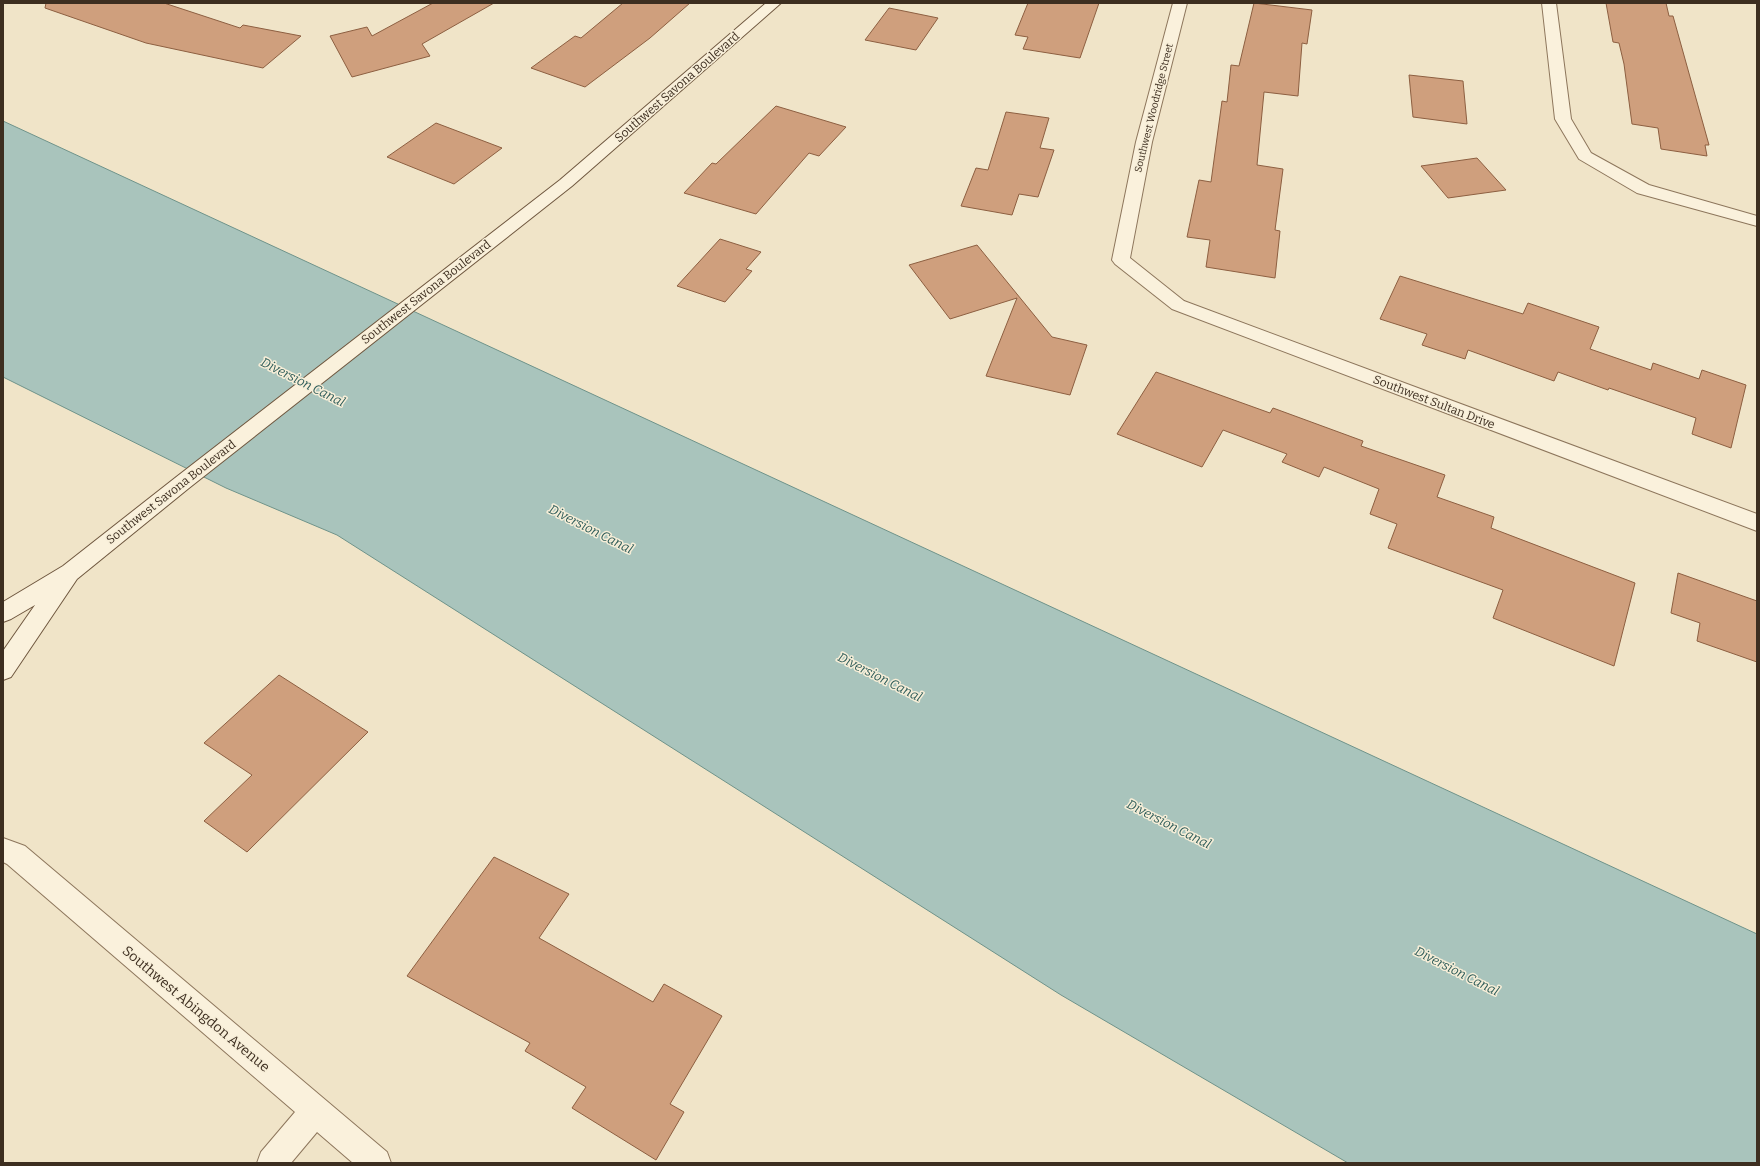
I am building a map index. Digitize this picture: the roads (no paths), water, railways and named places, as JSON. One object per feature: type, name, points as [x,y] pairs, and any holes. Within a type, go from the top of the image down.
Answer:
[{"type":"street","name":"Southwest Savona Boulevard","points":[[3,613],[71,572],[182,483],[566,183],[774,3]]},
{"type":"street","name":"Southwest Woodridge Street","points":[[1121,260],[1144,142],[1180,3]]},
{"type":"street","points":[[1549,3],[1563,119],[1584,156],[1643,189],[1757,221]]},
{"type":"street","name":"Southwest Sultan Drive","points":[[1121,260],[1178,305],[1757,523]]},
{"type":"street","name":"Southwest Savona Boulevard","points":[[3,670],[71,572]]},
{"type":"street","name":"Southwest Abingdon Avenue","points":[[7,846],[376,1163]]},
{"type":"street","points":[[272,1163],[315,1111]]},
{"type":"water","name":"Diversion Canal","points":[[3,121],[1757,934],[1757,1163],[1348,1163],[1061,995],[337,535],[226,488],[3,377]]}]
